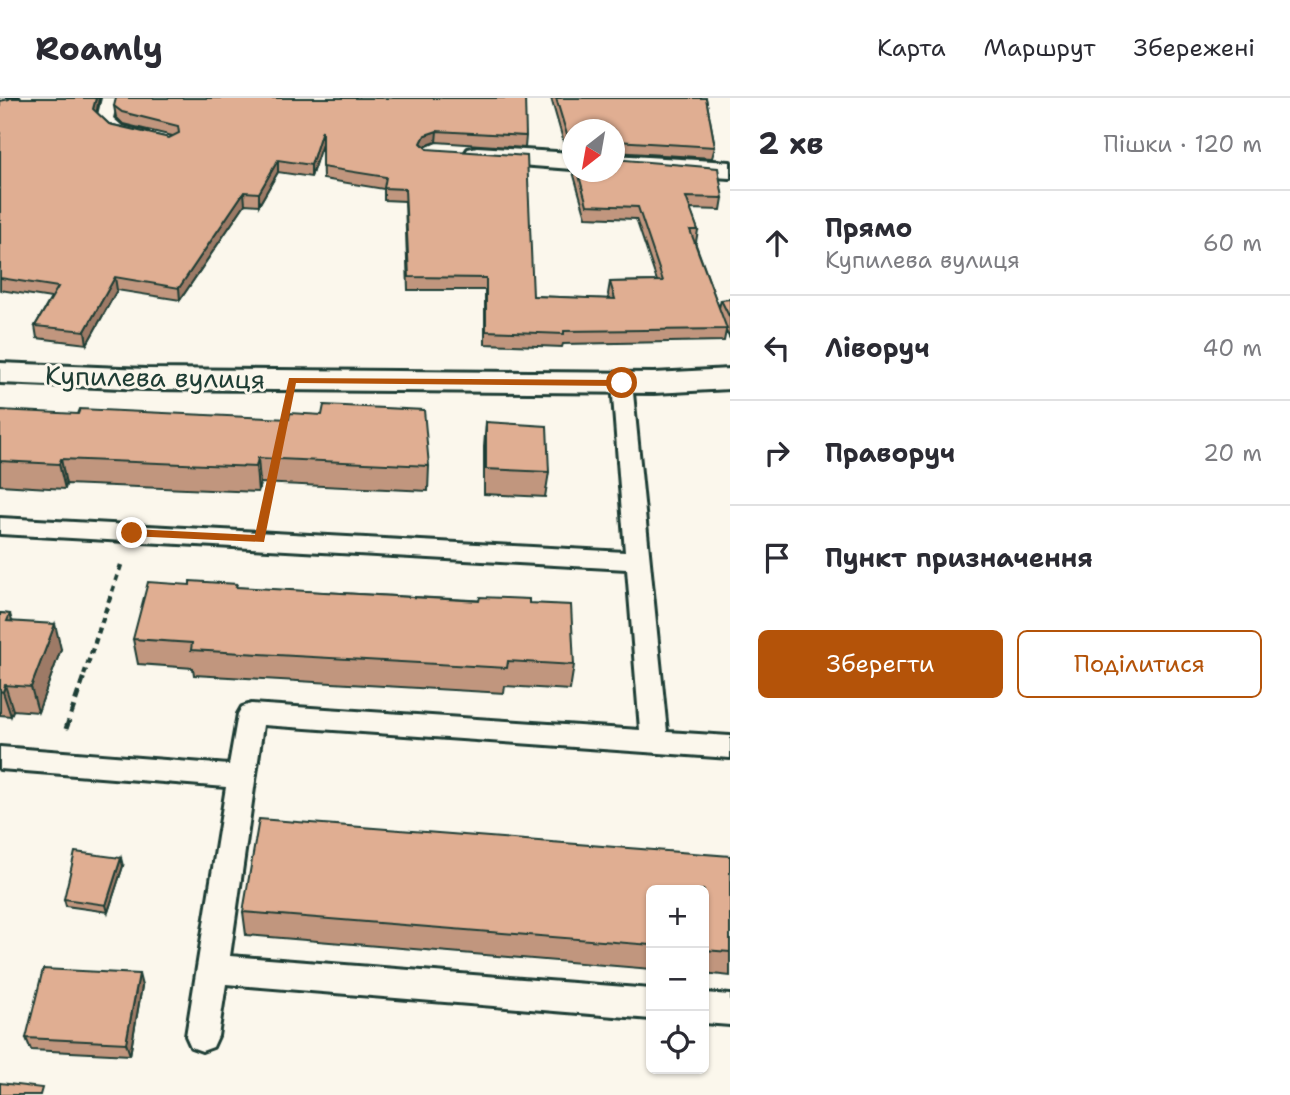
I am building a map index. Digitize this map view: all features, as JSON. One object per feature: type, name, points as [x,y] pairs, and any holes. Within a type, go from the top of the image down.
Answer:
[{"type":"street","points":[[0,104],[7,98]]},
{"type":"street","points":[[450,154],[562,160]]},
{"type":"street","points":[[625,164],[730,170]]},
{"type":"street","name":"Купилева вулиця","points":[[0,373],[146,379],[622,383],[730,379]]},
{"type":"lane","points":[[110,98],[105,119],[117,130],[157,139]]},
{"type":"lane","points":[[622,383],[654,740]]},
{"type":"lane","points":[[0,526],[637,561]]},
{"type":"lane","points":[[202,1036],[251,714],[730,747]]},
{"type":"lane","points":[[0,758],[241,777]]},
{"type":"lane","points":[[213,969],[646,1004]]},
{"type":"lane","points":[[709,1008],[730,1010]]},
{"type":"path","points":[[260,539],[274,473]]},
{"type":"path","points":[[54,763],[132,533]]},
{"type":"building","points":[[96,98],[93,109],[109,124],[169,138],[179,133],[178,126],[122,112],[114,106],[116,98],[525,98],[526,136],[437,131],[425,135],[421,143],[427,149],[527,156],[533,296],[615,299],[610,282],[663,281],[638,207],[587,205],[581,182],[625,182],[625,160],[718,168],[723,198],[686,197],[698,230],[690,230],[727,329],[564,331],[564,334],[486,331],[486,278],[409,277],[405,189],[384,188],[386,177],[322,167],[322,130],[311,165],[278,160],[259,193],[244,192],[179,288],[115,277],[85,331],[35,326],[58,287],[0,278],[0,101]]},
{"type":"building","points":[[556,98],[706,98],[715,147],[625,142],[625,119],[562,119]]},
{"type":"building","points":[[730,299],[730,318],[721,300]]},
{"type":"building","points":[[324,405],[424,410],[429,466],[258,458],[256,467],[61,459],[59,464],[0,461],[0,410],[78,414],[80,409],[289,419],[290,413],[322,415]]},
{"type":"building","points":[[486,422],[547,426],[549,472],[486,469]]},
{"type":"building","points":[[190,581],[237,584],[236,587],[479,601],[480,597],[529,599],[529,603],[571,605],[574,665],[508,661],[507,668],[191,650],[192,643],[133,639],[148,582],[190,585]]},
{"type":"building","points":[[0,613],[10,614],[7,621],[55,624],[31,687],[5,685],[3,692],[0,691]]},
{"type":"building","points":[[259,819],[730,856],[730,952],[709,950],[709,885],[646,885],[646,945],[243,912]]},
{"type":"building","points":[[75,852],[121,858],[106,905],[64,899]]},
{"type":"building","points":[[43,969],[139,974],[126,1043],[26,1038]]},
{"type":"building","points":[[0,1083],[42,1088],[40,1095],[0,1095]]},
{"type":"route","points":[[132,533],[260,539],[292,380],[622,383]]}]
